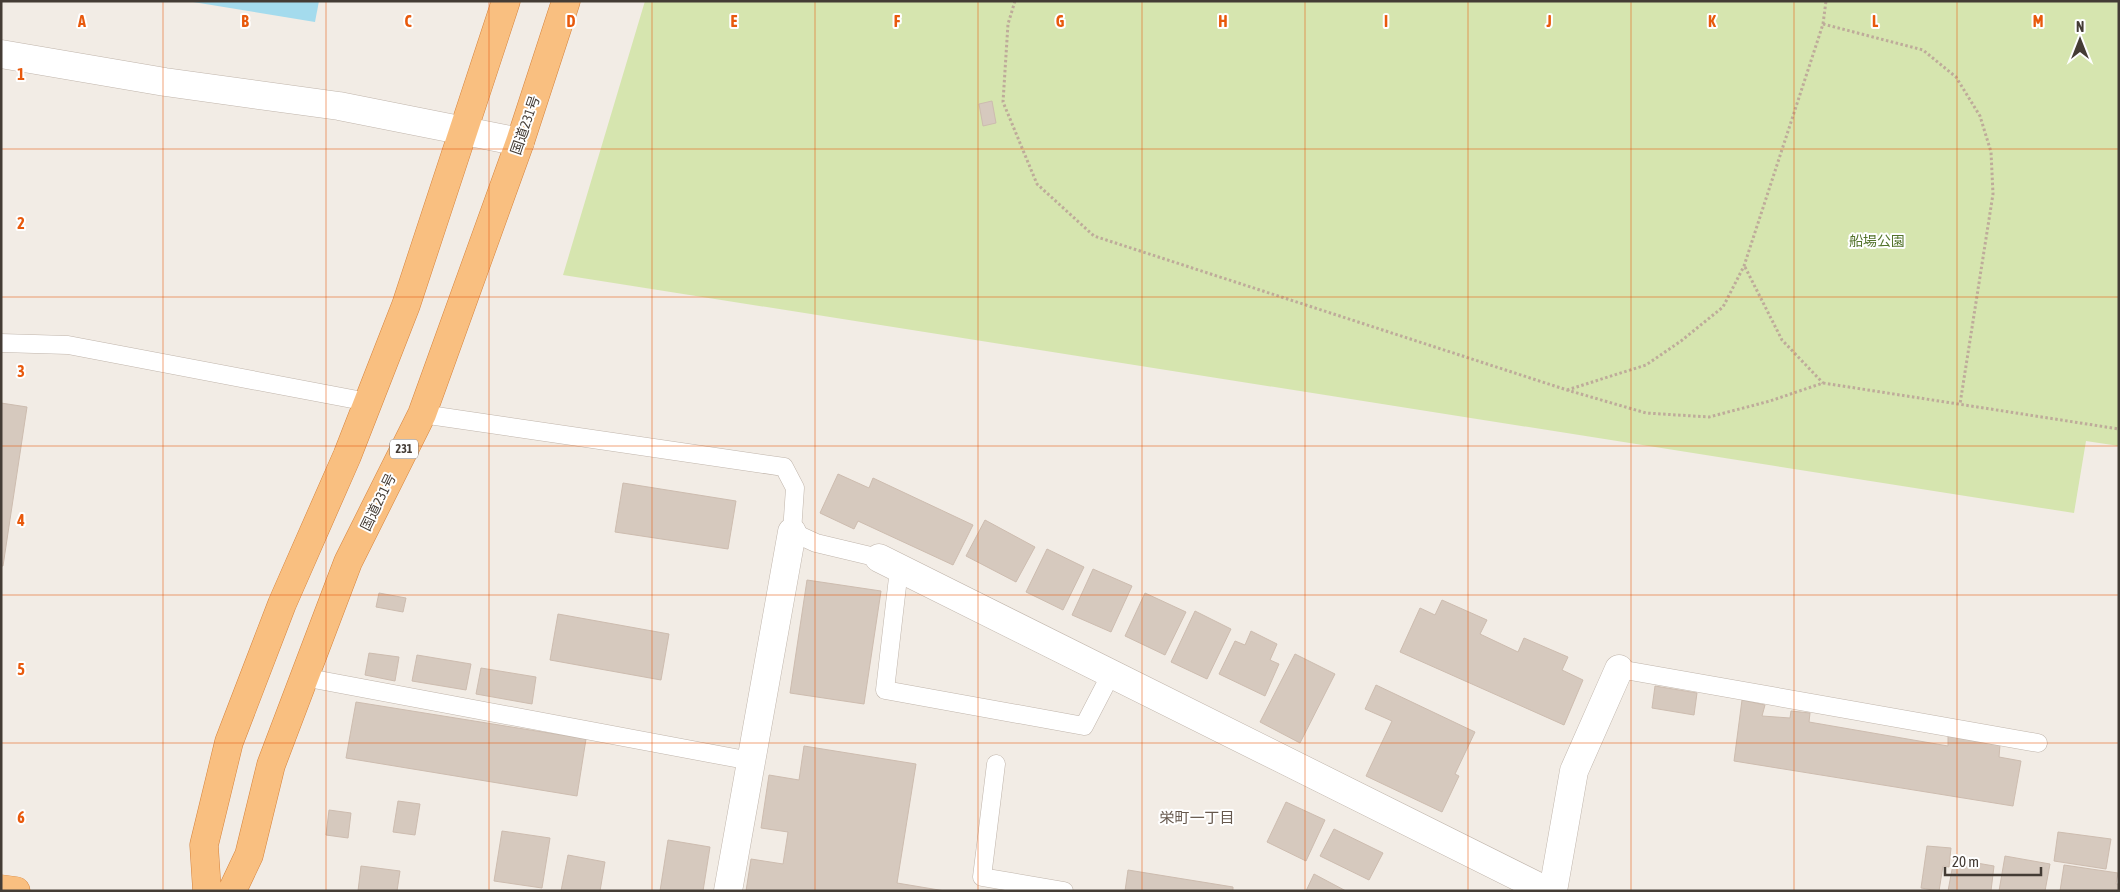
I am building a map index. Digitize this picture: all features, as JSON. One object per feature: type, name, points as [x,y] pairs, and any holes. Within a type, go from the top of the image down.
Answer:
[{"type":"highway","points":[[208,891],[204,845],[229,742],[282,604],[368,402],[406,306],[506,1]]},
{"type":"highway","name":"国道231号","points":[[232,891],[249,855],[271,765],[348,562],[422,414],[520,142],[566,1]]},
{"type":"highway","points":[[1,889],[16,891]]},
{"type":"street","points":[[1,54],[165,82],[339,106],[520,142]]},
{"type":"street","points":[[728,891],[792,532]]},
{"type":"street","points":[[889,563],[1547,891]]},
{"type":"street","points":[[1553,891],[1574,771],[1619,669]]},
{"type":"lane","points":[[1,343],[68,345],[368,402]]},
{"type":"lane","points":[[422,414],[784,467],[795,488],[792,532],[816,543],[889,563],[885,690],[1084,726],[1111,674]]},
{"type":"lane","points":[[1619,669],[2038,743]]},
{"type":"lane","points":[[303,677],[751,761]]},
{"type":"lane","points":[[996,764],[982,877],[1000,886],[1064,891]]},
{"type":"path","points":[[1015,1],[1008,24],[1003,102],[1037,184],[1094,236],[1567,390],[1646,413],[1709,417],[1770,401],[1823,383],[2119,429]]},
{"type":"path","points":[[1567,390],[1646,365],[1681,341],[1723,307],[1744,266],[1823,24],[1826,1]]},
{"type":"path","points":[[1823,24],[1923,50],[1956,77],[1980,116],[1991,152],[1992,194],[1960,404]]},
{"type":"path","points":[[1744,266],[1782,340],[1823,383]]},
{"type":"green space","name":"船場公園","points":[[645,1],[2119,1],[2119,446],[2086,441],[2074,513],[563,275]]},
{"type":"water","points":[[187,1],[319,1],[315,22]]},
{"type":"building","points":[[992,101],[996,123],[983,126],[979,104]]},
{"type":"building","points":[[1,403],[27,407],[3,566],[1,566]]},
{"type":"building","points":[[838,474],[869,488],[873,478],[973,525],[953,565],[858,521],[854,529],[820,513]]},
{"type":"building","points":[[623,483],[736,501],[728,549],[615,532]]},
{"type":"building","points":[[985,520],[1035,547],[1016,582],[966,556]]},
{"type":"building","points":[[1047,549],[1084,567],[1063,610],[1026,592]]},
{"type":"building","points":[[1093,569],[1132,586],[1111,632],[1072,615]]},
{"type":"building","points":[[807,580],[881,591],[864,704],[790,693]]},
{"type":"building","points":[[379,593],[406,598],[403,612],[376,607]]},
{"type":"building","points":[[1145,593],[1186,612],[1165,655],[1125,636]]},
{"type":"building","points":[[1442,600],[1487,620],[1480,634],[1518,652],[1524,638],[1568,657],[1562,670],[1583,680],[1564,725],[1400,652],[1420,608],[1435,615]]},
{"type":"building","points":[[1195,611],[1231,629],[1207,679],[1171,662]]},
{"type":"building","points":[[558,614],[669,634],[661,680],[550,660]]},
{"type":"building","points":[[1251,631],[1277,644],[1270,660],[1279,664],[1265,696],[1219,674],[1235,641],[1245,645]]},
{"type":"building","points":[[369,653],[399,657],[395,681],[365,675]]},
{"type":"building","points":[[1295,654],[1335,674],[1300,743],[1260,722]]},
{"type":"building","points":[[417,655],[471,664],[466,690],[412,681]]},
{"type":"building","points":[[481,668],[536,677],[532,704],[476,694]]},
{"type":"building","points":[[1376,685],[1475,732],[1455,774],[1459,776],[1442,812],[1366,776],[1392,721],[1365,709]]},
{"type":"building","points":[[1655,686],[1697,693],[1694,715],[1652,708]]},
{"type":"building","points":[[1742,700],[1765,705],[1762,716],[1790,718],[1791,711],[1810,713],[1809,722],[1948,746],[1948,735],[2000,745],[1999,757],[2021,761],[2013,806],[1734,761]]},
{"type":"building","points":[[356,702],[586,739],[577,796],[346,758]]},
{"type":"building","points":[[804,746],[916,764],[897,883],[945,891],[746,891],[751,859],[783,864],[788,832],[761,828],[769,775],[799,780]]},
{"type":"building","points":[[398,801],[420,804],[415,835],[393,832]]},
{"type":"building","points":[[1286,802],[1325,820],[1306,861],[1267,842]]},
{"type":"building","points":[[329,810],[351,813],[348,838],[326,835]]},
{"type":"building","points":[[1334,829],[1383,853],[1369,880],[1320,856]]},
{"type":"building","points":[[502,831],[550,838],[542,888],[494,881]]},
{"type":"building","points":[[2058,832],[2111,839],[2106,869],[2054,861]]},
{"type":"building","points":[[668,840],[710,847],[703,891],[660,891]]},
{"type":"building","points":[[1927,846],[1951,848],[1949,867],[1943,866],[1939,891],[1921,888]]},
{"type":"building","points":[[568,855],[605,862],[600,891],[561,891]]},
{"type":"building","points":[[2005,856],[2050,864],[2045,891],[1999,891]]},
{"type":"building","points":[[1954,859],[1994,866],[1991,891],[1948,891]]},
{"type":"building","points":[[2064,865],[2118,873],[2116,884],[2119,884],[2119,891],[2060,891]]},
{"type":"building","points":[[361,866],[400,871],[397,891],[358,891]]},
{"type":"building","points":[[1128,870],[1233,887],[1233,891],[1125,891]]},
{"type":"building","points":[[1314,874],[1346,891],[1306,891]]},
{"type":"district","name":"栄町一丁目","points":[[1197,818]]}]
